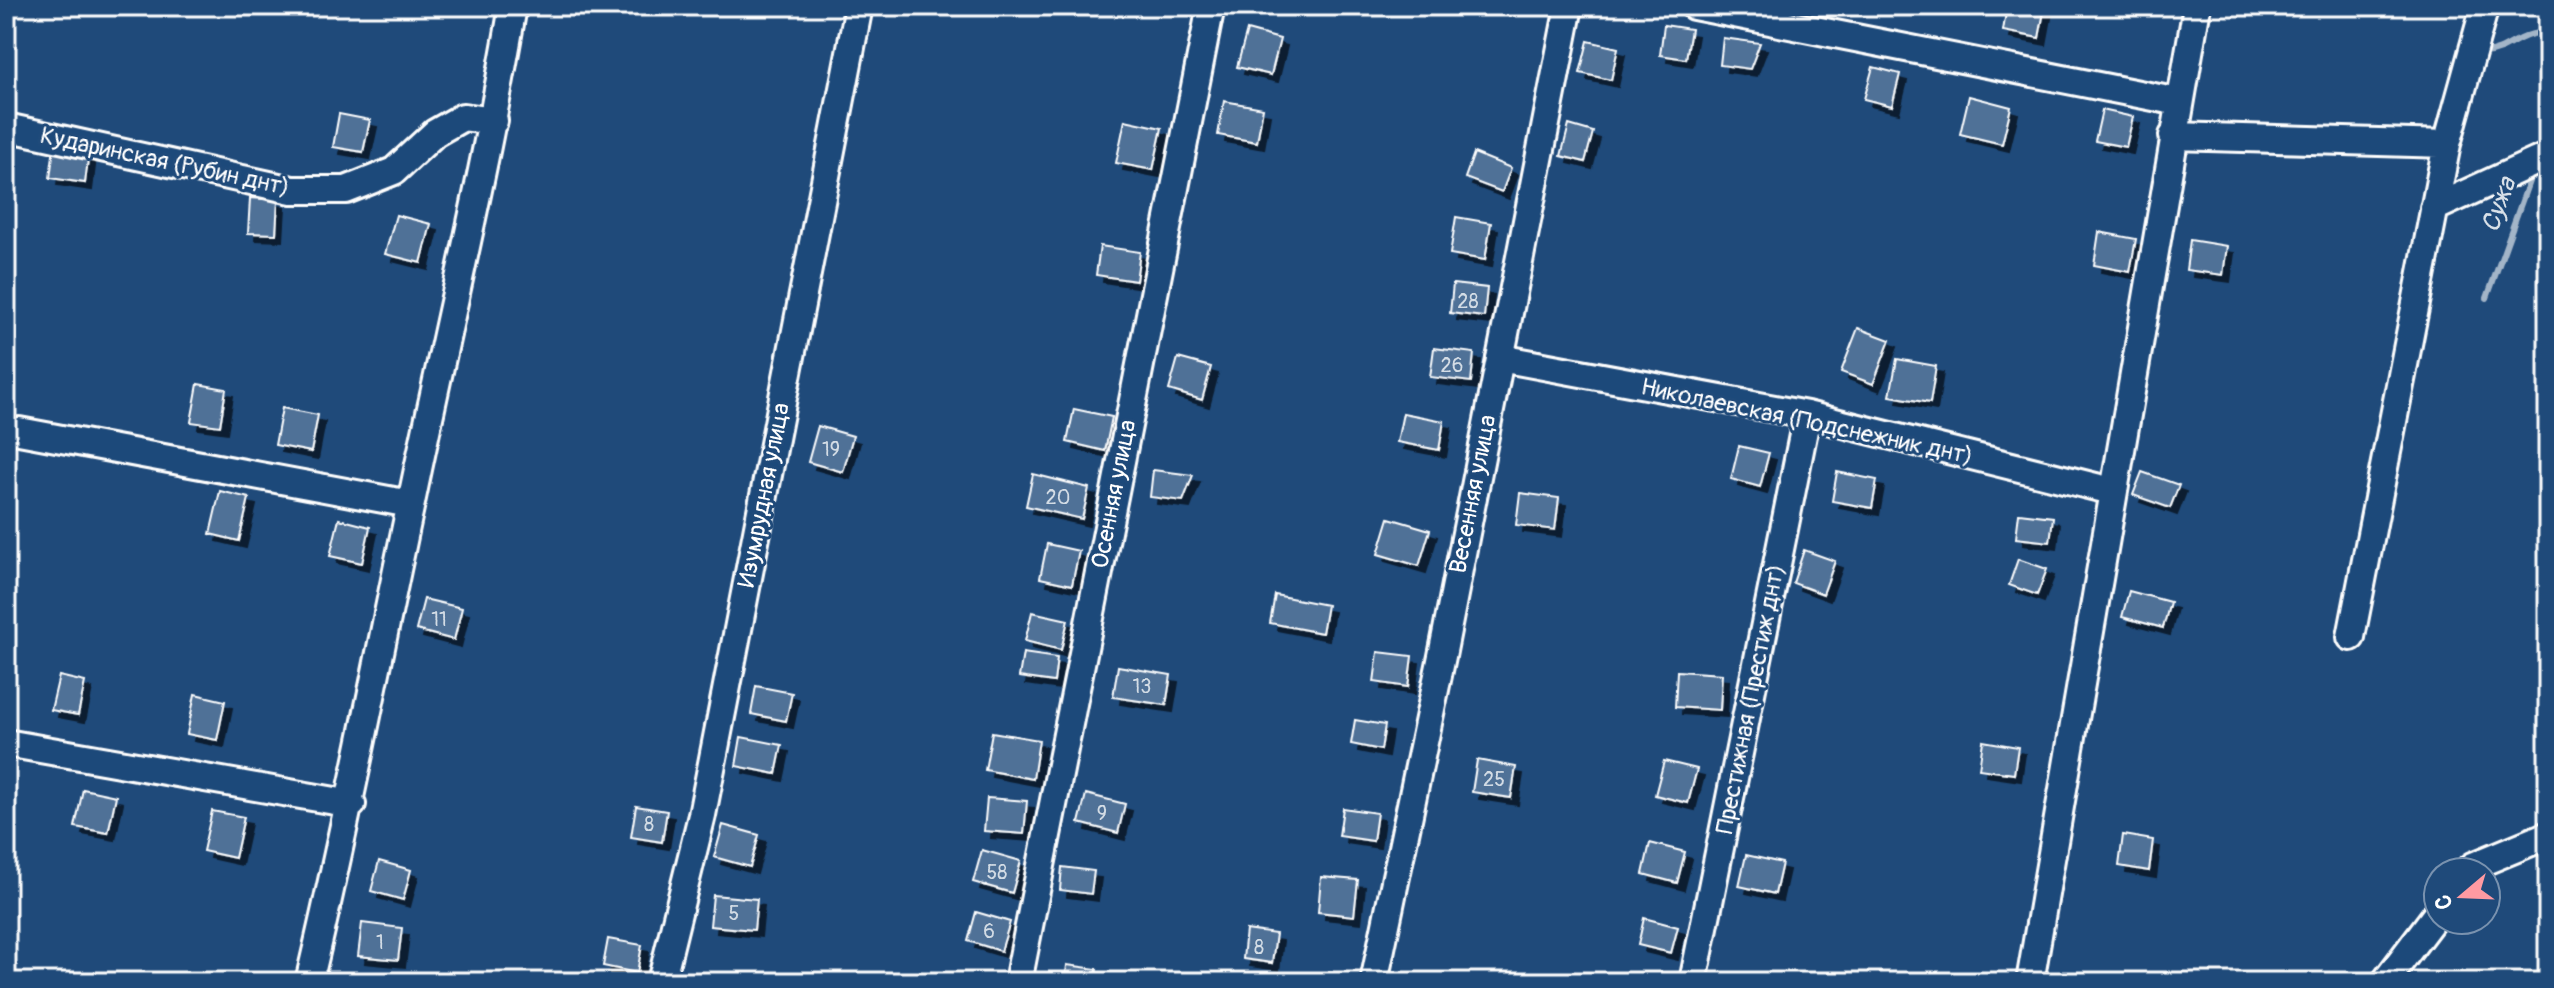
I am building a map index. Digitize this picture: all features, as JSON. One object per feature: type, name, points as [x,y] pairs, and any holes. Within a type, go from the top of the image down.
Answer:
[{"type":"street","points":[[309,982],[352,804],[410,504],[494,121],[513,6]]},
{"type":"street","name":"Изумрудная улица","points":[[661,982],[702,815],[859,6]]},
{"type":"street","name":"Осенняя улица","points":[[1018,982],[1211,6]]},
{"type":"street","name":"Весенняя улица","points":[[1374,982],[1569,6]]},
{"type":"street","points":[[1694,6],[2179,102]]},
{"type":"street","points":[[2030,982],[2197,6]]},
{"type":"street","points":[[2351,637],[2447,144],[2485,6]]},
{"type":"street","name":"Кударинская (Рубин днт)","points":[[6,127],[292,190],[346,190],[394,171],[435,133],[463,117],[494,121]]},
{"type":"street","points":[[2173,136],[2447,144]]},
{"type":"street","points":[[2434,208],[2548,156]]},
{"type":"street","name":"Николаевская (Подснежник днт)","points":[[1500,358],[1807,415],[2112,491]]},
{"type":"street","name":"Престижная (Престиж днт)","points":[[1693,982],[1807,415]]},
{"type":"street","points":[[19,431],[410,504]]},
{"type":"street","points":[[6,743],[352,804]]},
{"type":"street","points":[[2497,856],[2548,835]]},
{"type":"street","points":[[2385,982],[2422,933]]},
{"type":"building","points":[[2007,6],[2045,6],[2039,38],[2003,31]]},
{"type":"building","points":[[1664,25],[1691,29],[1686,59],[1660,55]]},
{"type":"building","points":[[1247,30],[1280,39],[1271,75],[1237,67]]},
{"type":"building","points":[[1723,38],[1760,43],[1750,69],[1720,65]]},
{"type":"building","points":[[1588,41],[1618,48],[1611,80],[1580,73]]},
{"type":"building","points":[[1873,67],[1900,74],[1892,106],[1864,99]]},
{"type":"building","points":[[1969,96],[2011,107],[2002,144],[1960,134]]},
{"type":"building","points":[[1224,101],[1263,108],[1257,142],[1218,135]]},
{"type":"building","points":[[2102,110],[2133,117],[2126,147],[2095,141]]},
{"type":"building","points":[[339,114],[370,120],[363,152],[333,147]]},
{"type":"building","points":[[1125,120],[1162,128],[1153,170],[1116,163]]},
{"type":"building","points":[[1569,125],[1593,132],[1585,162],[1561,156]]},
{"type":"building","points":[[54,147],[89,151],[85,183],[50,178]]},
{"type":"building","points":[[1474,153],[1511,168],[1502,192],[1465,178]]},
{"type":"building","points":[[250,198],[278,200],[276,234],[248,233]]},
{"type":"building","points":[[396,215],[431,224],[421,263],[385,254]]},
{"type":"building","points":[[1456,217],[1491,223],[1485,260],[1450,254]]},
{"type":"building","points":[[2099,232],[2136,239],[2130,272],[2094,265]]},
{"type":"building","points":[[2190,240],[2227,246],[2223,275],[2186,270]]},
{"type":"building","points":[[1100,246],[1140,252],[1136,281],[1096,275]]},
{"type":"building","points":[[1453,284],[1487,288],[1484,317],[1450,313]]},
{"type":"building","points":[[1858,328],[1890,340],[1873,384],[1841,372]]},
{"type":"building","points":[[1434,348],[1474,353],[1471,382],[1430,377]]},
{"type":"building","points":[[1178,358],[1211,367],[1202,400],[1169,390]]},
{"type":"building","points":[[1897,359],[1936,366],[1930,403],[1890,396]]},
{"type":"building","points":[[198,384],[226,389],[220,426],[191,422]]},
{"type":"building","points":[[282,408],[318,415],[311,452],[275,445]]},
{"type":"building","points":[[1074,409],[1112,417],[1105,451],[1067,442]]},
{"type":"building","points":[[1403,413],[1444,421],[1439,450],[1397,442]]},
{"type":"building","points":[[818,426],[853,436],[843,472],[808,462]]},
{"type":"building","points":[[1739,446],[1769,453],[1760,487],[1731,479]]},
{"type":"building","points":[[1153,470],[1193,475],[1183,501],[1150,497]]},
{"type":"building","points":[[1837,472],[1877,480],[1872,508],[1832,501]]},
{"type":"building","points":[[2142,472],[2179,485],[2170,508],[2133,495]]},
{"type":"building","points":[[1033,474],[1089,488],[1082,519],[1026,506]]},
{"type":"building","points":[[220,491],[249,498],[239,541],[210,534]]},
{"type":"building","points":[[1520,493],[1559,498],[1555,530],[1516,525]]},
{"type":"building","points":[[2019,513],[2053,517],[2050,542],[2016,538]]},
{"type":"building","points":[[1389,518],[1430,530],[1419,566],[1378,554]]},
{"type":"building","points":[[339,519],[370,527],[362,563],[330,556]]},
{"type":"building","points":[[1047,544],[1079,551],[1072,585],[1040,578]]},
{"type":"building","points":[[1804,550],[1835,561],[1823,594],[1793,583]]},
{"type":"building","points":[[2018,559],[2047,569],[2037,595],[2009,585]]},
{"type":"building","points":[[2129,591],[2170,602],[2163,628],[2122,617]]},
{"type":"building","points":[[1275,595],[1327,605],[1322,633],[1270,623]]},
{"type":"building","points":[[424,599],[462,608],[454,640],[416,630]]},
{"type":"building","points":[[1032,612],[1068,620],[1061,650],[1025,641]]},
{"type":"building","points":[[1378,652],[1412,656],[1408,687],[1374,682]]},
{"type":"building","points":[[1023,653],[1057,658],[1054,682],[1019,677]]},
{"type":"building","points":[[1118,666],[1171,675],[1166,705],[1113,697]]},
{"type":"building","points":[[1677,671],[1722,674],[1720,710],[1675,707]]},
{"type":"building","points":[[59,676],[85,682],[78,715],[51,710]]},
{"type":"building","points":[[756,686],[792,693],[786,721],[751,714]]},
{"type":"building","points":[[195,694],[225,701],[217,740],[187,734]]},
{"type":"building","points":[[1355,720],[1385,725],[1381,750],[1351,744]]},
{"type":"building","points":[[992,732],[1039,740],[1033,779],[985,770]]},
{"type":"building","points":[[741,737],[782,745],[776,774],[736,766]]},
{"type":"building","points":[[1983,741],[2018,747],[2014,774],[1979,769]]},
{"type":"building","points":[[1477,760],[1516,767],[1511,798],[1472,792]]},
{"type":"building","points":[[1664,761],[1697,769],[1688,803],[1655,795]]},
{"type":"building","points":[[83,789],[116,796],[108,833],[75,827]]},
{"type":"building","points":[[1086,794],[1125,804],[1118,833],[1079,823]]},
{"type":"building","points":[[987,798],[1027,801],[1024,834],[984,831]]},
{"type":"building","points":[[636,806],[667,811],[662,842],[631,837]]},
{"type":"building","points":[[1343,808],[1377,813],[1373,841],[1339,836]]},
{"type":"building","points":[[212,811],[244,817],[235,858],[203,851]]},
{"type":"building","points":[[723,825],[759,835],[750,867],[714,857]]},
{"type":"building","points":[[2123,835],[2153,840],[2149,871],[2119,866]]},
{"type":"building","points":[[1650,843],[1685,852],[1677,883],[1643,874]]},
{"type":"building","points":[[982,850],[1021,861],[1012,893],[973,882]]},
{"type":"building","points":[[1746,855],[1782,863],[1775,894],[1739,886]]},
{"type":"building","points":[[379,861],[411,870],[403,900],[371,891]]},
{"type":"building","points":[[1062,867],[1094,871],[1091,894],[1060,890]]},
{"type":"building","points":[[1321,877],[1358,880],[1354,916],[1318,912]]},
{"type":"building","points":[[713,895],[757,899],[754,930],[710,926]]},
{"type":"building","points":[[976,912],[1010,922],[1001,951],[968,941]]},
{"type":"building","points":[[1644,918],[1678,927],[1671,953],[1638,945]]},
{"type":"building","points":[[362,923],[402,928],[398,960],[358,956]]},
{"type":"building","points":[[1246,930],[1276,934],[1272,963],[1243,959]]},
{"type":"building","points":[[608,939],[642,945],[637,973],[603,966]]},
{"type":"building","points":[[1067,965],[1097,969],[1095,982],[1065,982]]},
{"type":"waterway","name":"Сужа","points":[[2482,47],[2484,53],[2492,52],[2538,33],[2548,61]]},
{"type":"waterway","name":"Сужа","points":[[2540,151],[2545,138],[2548,77]]},
{"type":"waterway","name":"Сужа","points":[[2487,298],[2532,173]]}]
